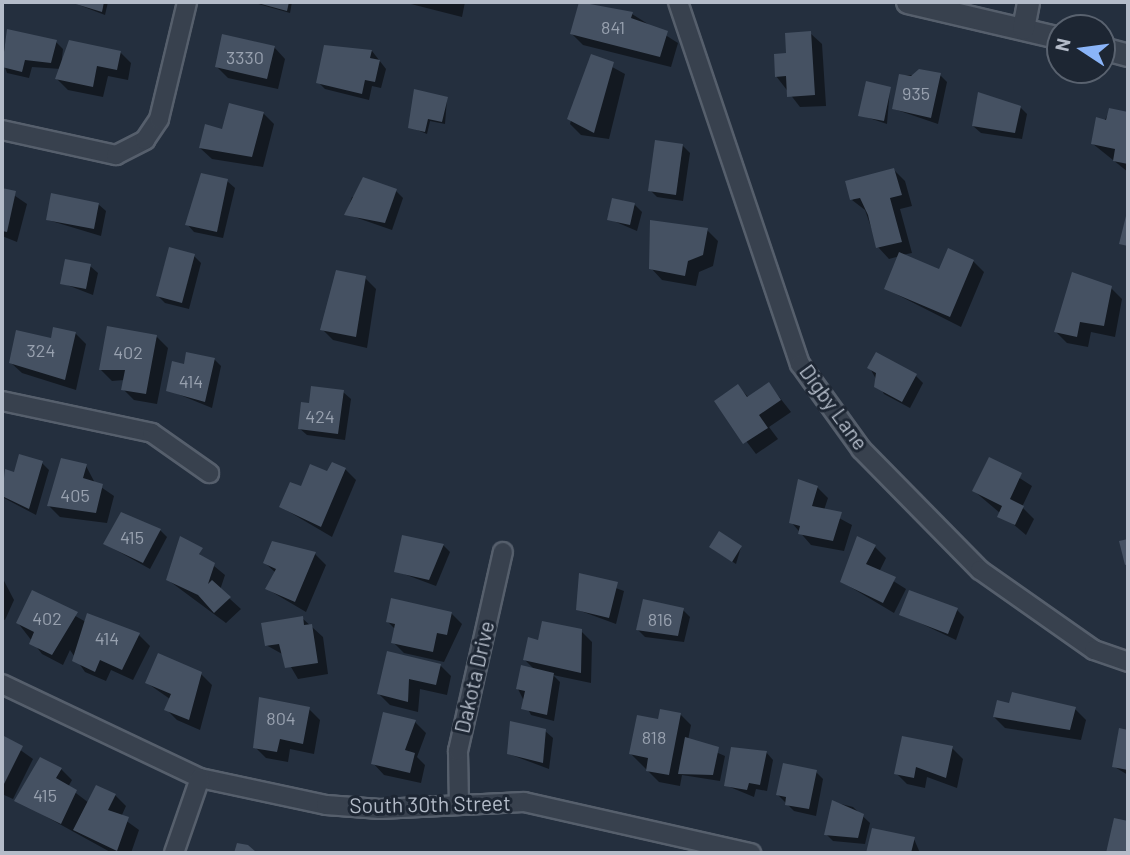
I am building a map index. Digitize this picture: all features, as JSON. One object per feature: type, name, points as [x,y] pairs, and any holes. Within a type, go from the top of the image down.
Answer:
[{"type":"street","points":[[2,130],[116,155],[145,140],[159,119],[187,2]]},
{"type":"street","name":"Digby Lane","points":[[678,2],[800,363],[861,449],[980,570],[1094,650],[1128,662]]},
{"type":"street","points":[[907,2],[1046,35]]},
{"type":"street","points":[[1023,29],[1028,2]]},
{"type":"street","points":[[2,401],[152,433],[209,473]]},
{"type":"street","name":"Dakota Drive","points":[[459,804],[458,751],[503,552]]},
{"type":"street","name":"South 30th Street","points":[[2,684],[200,778],[326,805],[380,810],[524,802],[751,853]]},
{"type":"street","points":[[174,853],[200,778]]},
{"type":"building","points":[[69,2],[104,2],[102,12]]},
{"type":"building","points":[[254,2],[289,2],[287,11]]},
{"type":"building","points":[[579,2],[633,12],[631,18],[668,31],[660,57],[570,34]]},
{"type":"building","points":[[7,29],[57,40],[51,63],[25,60],[22,72],[2,67]]},
{"type":"building","points":[[811,31],[815,95],[787,97],[786,76],[775,77],[774,54],[786,53],[785,33]]},
{"type":"building","points":[[222,34],[275,46],[267,79],[215,67]]},
{"type":"building","points":[[69,40],[121,51],[117,70],[97,66],[93,87],[55,79]]},
{"type":"building","points":[[324,45],[372,50],[370,58],[380,60],[375,82],[365,80],[362,94],[316,83]]},
{"type":"building","points":[[591,54],[614,62],[594,133],[567,119]]},
{"type":"building","points":[[919,69],[941,73],[931,118],[892,109],[899,74],[911,76]]},
{"type":"building","points":[[866,81],[891,87],[884,121],[858,116]]},
{"type":"building","points":[[414,89],[448,97],[442,122],[428,119],[425,132],[408,128]]},
{"type":"building","points":[[978,92],[1021,106],[1015,133],[972,126]]},
{"type":"building","points":[[229,103],[264,112],[252,157],[199,148],[205,124],[222,129]]},
{"type":"building","points":[[1109,108],[1128,112],[1128,164],[1113,161],[1115,149],[1091,144],[1096,117],[1106,120]]},
{"type":"building","points":[[655,140],[683,144],[676,195],[648,191]]},
{"type":"building","points":[[894,168],[902,195],[890,198],[902,242],[876,248],[868,215],[860,198],[850,200],[845,181]]},
{"type":"building","points":[[201,173],[228,179],[217,232],[185,225]]},
{"type":"building","points":[[363,177],[397,189],[385,223],[344,215]]},
{"type":"building","points":[[2,188],[16,191],[7,232],[2,231]]},
{"type":"building","points":[[51,193],[99,203],[94,229],[46,220]]},
{"type":"building","points":[[612,198],[635,203],[630,225],[607,220]]},
{"type":"building","points":[[1128,212],[1128,246],[1119,244]]},
{"type":"building","points":[[650,220],[708,228],[703,255],[688,261],[685,276],[649,269]]},
{"type":"building","points":[[169,247],[195,254],[182,303],[156,296]]},
{"type":"building","points":[[948,248],[974,260],[950,317],[884,289],[899,252],[939,269]]},
{"type":"building","points":[[65,259],[91,264],[86,289],[60,284]]},
{"type":"building","points":[[336,270],[366,276],[356,337],[320,330]]},
{"type":"building","points":[[1072,272],[1112,286],[1104,326],[1080,322],[1077,337],[1054,332]]},
{"type":"building","points":[[107,326],[157,335],[146,394],[121,390],[125,370],[99,370]]},
{"type":"building","points":[[53,327],[76,332],[65,380],[9,363],[16,330],[51,338]]},
{"type":"building","points":[[186,352],[215,358],[205,402],[166,391],[172,361],[184,364]]},
{"type":"building","points":[[876,352],[917,374],[902,402],[874,387],[876,373],[867,368]]},
{"type":"building","points":[[769,382],[781,400],[759,415],[768,428],[743,444],[714,401],[738,384],[747,397]]},
{"type":"building","points":[[311,386],[344,390],[338,434],[298,429],[301,402],[309,403]]},
{"type":"building","points":[[19,454],[43,461],[29,509],[2,496],[5,469],[14,472]]},
{"type":"building","points":[[989,457],[1022,473],[1010,499],[1024,506],[1015,525],[997,517],[1002,506],[972,491]]},
{"type":"building","points":[[61,458],[87,464],[83,478],[103,484],[96,513],[47,506]]},
{"type":"building","points":[[332,462],[346,468],[321,527],[279,507],[290,482],[301,486],[310,464],[327,471]]},
{"type":"building","points":[[798,479],[818,486],[812,506],[842,512],[833,541],[798,534],[800,526],[789,523]]},
{"type":"building","points":[[121,512],[161,529],[143,563],[103,544]]},
{"type":"building","points":[[719,531],[742,546],[732,562],[709,547]]},
{"type":"building","points":[[402,535],[444,544],[429,580],[394,572]]},
{"type":"building","points":[[180,536],[203,548],[199,554],[215,563],[208,584],[212,580],[231,597],[214,613],[198,595],[166,580]]},
{"type":"building","points":[[857,536],[876,545],[866,564],[896,577],[883,603],[840,582]]},
{"type":"building","points":[[1128,539],[1128,564],[1125,565],[1119,541]]},
{"type":"building","points":[[272,541],[316,552],[295,602],[265,589],[276,569],[263,563]]},
{"type":"building","points":[[579,573],[618,582],[609,618],[576,610]]},
{"type":"building","points":[[32,590],[78,612],[52,655],[29,644],[34,632],[16,623]]},
{"type":"building","points":[[909,590],[958,608],[948,634],[899,615]]},
{"type":"building","points":[[391,598],[452,612],[447,635],[437,633],[433,652],[391,643],[395,624],[386,622]]},
{"type":"building","points":[[643,599],[684,608],[678,636],[636,630]]},
{"type":"building","points":[[87,613],[140,633],[122,670],[100,660],[95,672],[72,661]]},
{"type":"building","points":[[303,616],[304,625],[312,624],[318,663],[285,668],[279,644],[265,646],[261,623]]},
{"type":"building","points":[[542,621],[582,629],[581,673],[523,660],[528,637],[538,640]]},
{"type":"building","points":[[387,651],[441,664],[436,685],[409,679],[408,702],[377,694]]},
{"type":"building","points":[[158,653],[202,672],[189,720],[164,710],[171,694],[145,683]]},
{"type":"building","points":[[521,665],[554,673],[547,715],[521,709],[525,691],[516,689]]},
{"type":"building","points":[[1012,692],[1076,707],[1070,730],[993,717],[997,700],[1009,703]]},
{"type":"building","points":[[259,697],[310,707],[303,744],[280,739],[277,752],[253,748]]},
{"type":"building","points":[[660,709],[681,713],[669,775],[646,771],[648,758],[629,754],[637,715],[658,719]]},
{"type":"building","points":[[383,712],[416,720],[405,750],[415,753],[410,773],[371,764]]},
{"type":"building","points":[[510,721],[546,729],[543,763],[507,754]]},
{"type":"building","points":[[1119,728],[1128,730],[1128,770],[1112,767]]},
{"type":"building","points":[[2,735],[23,746],[2,788]]},
{"type":"building","points":[[902,736],[953,746],[946,778],[916,767],[914,778],[894,774]]},
{"type":"building","points":[[685,737],[719,747],[713,775],[678,774]]},
{"type":"building","points":[[731,747],[767,751],[760,785],[749,783],[747,790],[724,786]]},
{"type":"building","points":[[40,757],[62,768],[56,778],[77,790],[61,824],[14,801]]},
{"type":"building","points":[[783,763],[817,770],[809,809],[785,805],[786,797],[776,795]]},
{"type":"building","points":[[96,785],[116,794],[108,810],[129,817],[117,851],[73,830]]},
{"type":"building","points":[[832,800],[864,814],[858,838],[824,835]]},
{"type":"building","points":[[1114,818],[1128,821],[1128,853],[1106,853]]},
{"type":"building","points":[[872,828],[915,837],[911,853],[866,853]]},
{"type":"building","points":[[237,843],[248,845],[257,853],[234,853]]}]
